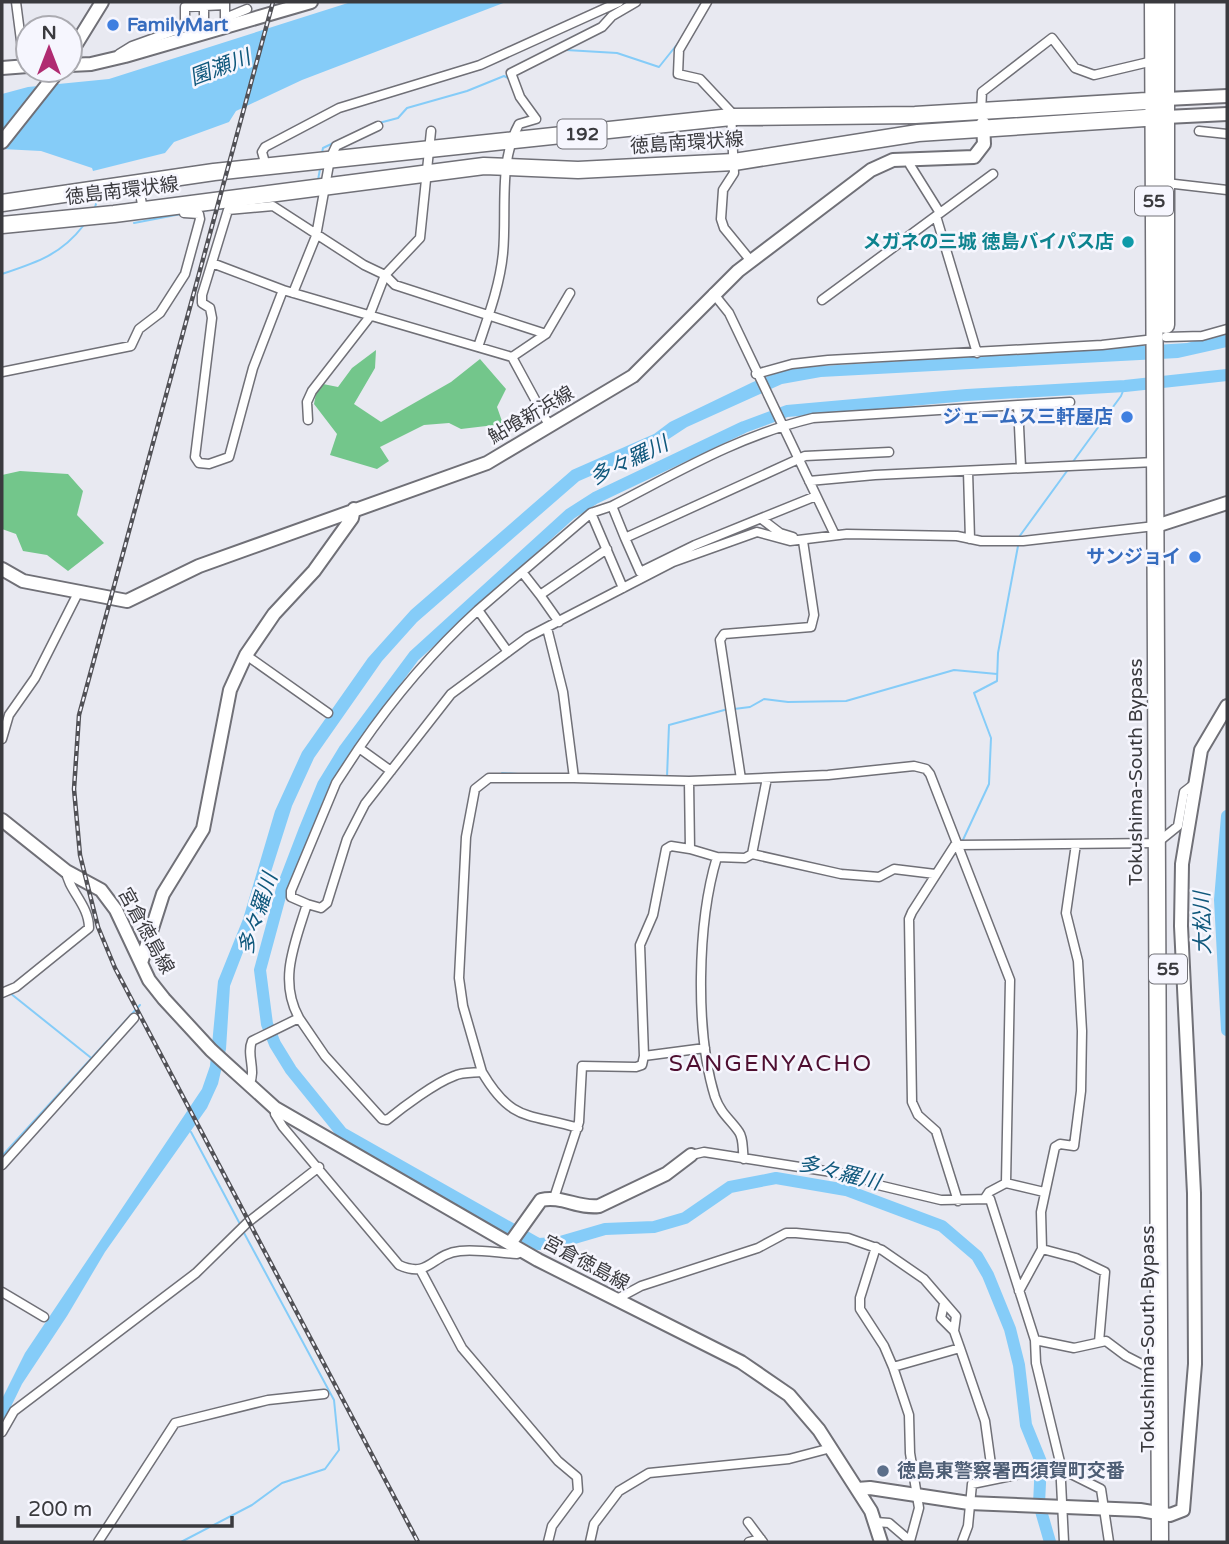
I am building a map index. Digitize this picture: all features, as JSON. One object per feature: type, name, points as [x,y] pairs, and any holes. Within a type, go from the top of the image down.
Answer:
[{"type":"highway","name":"Tokushima-South Bypass","points":[[1153,2],[1153,61],[1159,100]]},
{"type":"highway","name":"Tokushima-South Bypass","points":[[1160,1542],[1164,1514],[1159,100],[1166,2]]},
{"type":"highway","name":"徳島南環状線","points":[[2,225],[114,214],[484,166],[578,170],[734,162],[982,120],[1159,100]]},
{"type":"highway","name":"徳島南環状線","points":[[2,203],[138,182],[330,159],[430,139],[513,141],[731,117],[982,120],[1159,117]]},
{"type":"highway","name":"Tokushima-South Bypass","points":[[1159,117],[1166,183],[1161,340]]},
{"type":"highway","name":"Tokushima-South Bypass","points":[[1161,396],[1156,462],[1161,525]]},
{"type":"highway","name":"Tokushima-South Bypass","points":[[1162,839],[1159,1373],[1164,1514],[1170,1542]]},
{"type":"main road","points":[[84,31],[102,2]]},
{"type":"main road","points":[[84,63],[110,59],[311,2]]},
{"type":"main road","points":[[2,142],[48,84]]},
{"type":"main road","points":[[1159,100],[1227,96]]},
{"type":"main road","points":[[1159,117],[1227,114]]},
{"type":"main road","name":"鮎喰新浜線","points":[[2,569],[23,581],[117,600],[135,599],[199,566],[470,470],[550,427],[633,376],[713,293],[881,163],[910,159],[974,157],[984,144],[982,120]]},
{"type":"main road","points":[[1161,525],[1227,503]]},
{"type":"main road","points":[[141,963],[163,894],[202,829],[230,690],[246,656],[274,614],[314,571],[352,518],[354,509]]},
{"type":"main road","points":[[856,1489],[870,1488],[969,1503],[1102,1508],[1164,1514],[1184,1510],[1195,1364],[1194,1193],[1181,926],[1184,842],[1201,750],[1227,706]]},
{"type":"main road","name":"宮倉徳島線","points":[[2,820],[66,871],[93,884],[109,899],[141,963],[164,999],[211,1050],[275,1108],[512,1241],[523,1251],[762,1375],[801,1408],[831,1448],[876,1522],[881,1542]]},
{"type":"main road","points":[[512,1241],[541,1200],[554,1198],[588,1207],[599,1206],[666,1174],[691,1155]]},
{"type":"street","points":[[266,166],[262,152],[265,147],[339,108],[480,65],[620,2]]},
{"type":"street","points":[[478,347],[489,314],[503,253],[507,167],[513,141],[519,124],[536,119],[520,97],[511,73],[602,27],[612,16],[636,2]]},
{"type":"street","points":[[707,2],[679,50],[678,74],[700,79],[727,106],[731,117],[734,173],[721,200],[721,219],[724,228],[751,261]]},
{"type":"street","points":[[110,59],[132,46],[185,27],[185,6],[225,3],[225,18],[247,9]]},
{"type":"street","points":[[201,27],[204,25],[204,6]]},
{"type":"street","points":[[982,120],[982,92],[1052,38],[1075,68],[1094,75],[1153,61]]},
{"type":"street","points":[[293,293],[316,236],[330,159],[336,146],[378,126]]},
{"type":"street","points":[[1199,131],[1227,134]]},
{"type":"street","points":[[309,420],[307,402],[312,391],[370,316],[385,275],[420,238],[430,139]]},
{"type":"street","points":[[910,159],[910,165],[938,215],[977,353]]},
{"type":"street","points":[[822,300],[993,174]]},
{"type":"street","points":[[2,372],[131,346],[144,323],[160,313],[185,274],[200,219],[199,214],[192,212],[151,217],[143,210],[138,182]]},
{"type":"street","points":[[1166,183],[1227,190]]},
{"type":"street","points":[[283,290],[253,368],[229,457],[209,464],[199,463],[195,457],[198,405],[212,318],[210,308],[202,303],[202,295],[228,210],[273,206],[316,236],[385,275],[395,285],[546,334]]},
{"type":"street","points":[[212,263],[283,290],[512,357],[550,427]]},
{"type":"street","points":[[512,357],[546,334],[570,293]]},
{"type":"street","points":[[713,293],[729,313],[834,533]]},
{"type":"street","points":[[757,376],[809,361],[1161,340],[1202,336],[1227,329]]},
{"type":"street","points":[[834,533],[803,541],[750,533],[673,562],[547,628],[508,652],[452,694],[370,798],[347,839],[327,903],[320,908],[291,897],[291,891],[336,783],[394,698],[424,663],[478,610],[591,513],[612,506],[732,443],[781,424],[827,416],[1070,402]]},
{"type":"street","points":[[1018,405],[1021,468]]},
{"type":"street","points":[[625,538],[805,456],[889,452]]},
{"type":"street","points":[[809,481],[817,478],[1156,462]]},
{"type":"street","points":[[968,471],[970,539]]},
{"type":"street","points":[[612,506],[640,572],[695,545],[763,520],[816,496]]},
{"type":"street","points":[[591,513],[623,588]]},
{"type":"street","points":[[763,520],[788,536],[834,533],[1010,541],[1161,525]]},
{"type":"street","points":[[741,779],[720,640],[724,634],[811,627],[814,623],[803,541]]},
{"type":"street","points":[[540,595],[607,549]]},
{"type":"street","points":[[522,572],[559,622]]},
{"type":"street","points":[[2,739],[9,715],[35,678],[78,593]]},
{"type":"street","points":[[478,610],[508,652]]},
{"type":"street","points":[[547,628],[563,692],[574,778]]},
{"type":"street","points":[[246,656],[328,713]]},
{"type":"street","points":[[359,748],[391,771]]},
{"type":"street","points":[[578,1128],[521,1114],[501,1098],[482,1072],[463,1006],[459,978],[466,837],[475,789],[489,778],[741,779],[921,766],[930,774],[955,845],[1012,986],[1006,1183]]},
{"type":"street","points":[[752,854],[767,778]]},
{"type":"street","points":[[689,780],[690,849]]},
{"type":"street","points":[[955,845],[1076,844],[1162,839],[1178,826],[1184,792],[1193,785]]},
{"type":"street","points":[[1018,1291],[1042,1249],[1041,1212],[1055,1147],[1060,1144],[1074,1146],[1081,1091],[1082,1031],[1079,961],[1066,913],[1076,844]]},
{"type":"street","points":[[955,845],[909,919],[912,1102],[918,1115],[936,1131],[958,1201]]},
{"type":"street","points":[[554,1198],[578,1128],[582,1066],[642,1065],[644,1056],[640,945],[653,915],[666,849],[671,846],[717,857],[745,858],[752,854],[841,874],[879,877],[894,869],[935,874]]},
{"type":"street","points":[[717,857],[701,975],[705,1048],[716,1100],[726,1120],[739,1132],[744,1158]]},
{"type":"street","points":[[2,993],[19,985],[89,928],[89,918],[78,893],[67,878],[66,871]]},
{"type":"street","points":[[307,904],[290,957],[290,1002],[325,1056],[382,1119],[387,1120],[408,1102],[417,1100],[454,1076],[482,1072]]},
{"type":"street","points":[[2,1165],[134,1018]]},
{"type":"street","points":[[249,1085],[253,1075],[249,1045],[262,1035],[299,1018]]},
{"type":"street","points":[[644,1056],[705,1048]]},
{"type":"street","points":[[275,1108],[275,1114],[283,1127],[399,1265],[421,1271],[462,1348],[558,1461],[577,1476],[578,1492],[552,1526],[548,1542]]},
{"type":"street","points":[[691,1155],[704,1152],[857,1176],[878,1185],[958,1201],[990,1199],[1035,1340],[1036,1363],[1060,1467],[1064,1542]]},
{"type":"street","points":[[2,1432],[14,1411],[196,1273],[242,1228],[319,1167]]},
{"type":"street","points":[[985,1198],[989,1192],[1006,1183],[1044,1192]]},
{"type":"street","points":[[615,1300],[641,1286],[758,1248],[786,1233],[848,1238],[876,1247],[924,1279],[956,1316],[954,1331],[985,1421],[993,1479]]},
{"type":"street","points":[[876,1247],[860,1298],[860,1309],[884,1346],[909,1415],[909,1453],[919,1508],[912,1542],[889,1523],[876,1522]]},
{"type":"street","points":[[1042,1249],[1076,1258],[1105,1272],[1099,1342]]},
{"type":"street","points":[[421,1271],[444,1255],[459,1251],[517,1254],[523,1251]]},
{"type":"street","points":[[2,1292],[44,1317]]},
{"type":"street","points":[[944,1304],[941,1318],[954,1331]]},
{"type":"street","points":[[1035,1340],[1074,1348],[1093,1346],[1106,1341],[1136,1362],[1159,1373]]},
{"type":"street","points":[[893,1367],[960,1349]]},
{"type":"street","points":[[98,1542],[175,1423],[268,1400],[324,1394]]},
{"type":"street","points":[[590,1542],[594,1524],[619,1491],[649,1473],[789,1459],[831,1448]]},
{"type":"street","points":[[962,1542],[968,1526],[972,1484],[1060,1467],[1101,1489],[1102,1508],[1110,1542]]},
{"type":"street","points":[[748,1522],[762,1541]]},
{"type":"street","points":[[748,1542],[762,1541]]},
{"type":"green space","points":[[376,350],[375,368],[354,404],[381,422],[451,382],[480,359],[506,389],[497,407],[503,424],[461,429],[449,423],[424,425],[380,447],[389,461],[377,469],[330,455],[337,434],[314,404],[318,383],[338,387],[352,368]]},
{"type":"green space","points":[[20,471],[68,474],[83,491],[77,515],[104,543],[68,571],[47,555],[23,551],[16,534],[2,529],[2,475]]},
{"type":"water","name":"園瀬川","points":[[351,2],[506,2],[302,80],[236,111],[229,122],[174,142],[165,153],[93,171],[92,168],[41,151],[2,149],[2,94],[28,87],[84,84],[84,81],[109,79]]},
{"type":"water","points":[[1227,333],[1227,347],[1178,358],[821,377],[782,384],[687,427],[655,448],[579,481],[417,622],[382,661],[314,758],[292,806],[257,916],[230,986],[226,1049],[218,1084],[207,1108],[105,1252],[22,1384],[2,1425],[2,1399],[25,1353],[202,1089],[210,1066],[218,981],[243,919],[275,811],[302,752],[368,658],[411,610],[572,470],[654,434],[670,422],[753,382],[790,368],[1187,343]]},
{"type":"waterway","points":[[694,16],[702,2]]},
{"type":"waterway","points":[[566,50],[617,53],[659,67],[679,42]]},
{"type":"waterway","points":[[379,123],[398,118],[407,108],[467,91],[504,76],[508,78]]},
{"type":"waterway","points":[[322,153],[323,148],[348,136]]},
{"type":"waterway","points":[[318,180],[320,169]]},
{"type":"waterway","points":[[94,210],[99,195]]},
{"type":"waterway","points":[[200,211],[226,208]]},
{"type":"waterway","points":[[134,223],[181,214]]},
{"type":"waterway","points":[[2,274],[36,262],[56,251],[83,226]]},
{"type":"waterway","name":"多々羅川","points":[[1050,1542],[1039,1504],[1041,1462],[1026,1425],[1019,1365],[1010,1329],[988,1275],[977,1256],[942,1226],[846,1190],[776,1178],[730,1187],[685,1218],[654,1227],[605,1229],[557,1243],[538,1244],[342,1133],[291,1070],[275,1044],[267,1024],[260,970],[282,889],[305,829],[323,785],[345,749],[414,656],[570,514],[595,498],[744,427],[787,411],[967,395],[1125,386],[1227,375]]},
{"type":"waterway","points":[[1072,463],[1121,396],[1125,386]]},
{"type":"waterway","points":[[1019,537],[1067,471]]},
{"type":"waterway","points":[[962,842],[989,784],[991,738],[974,693],[997,681],[998,653],[1018,546]]},
{"type":"waterway","points":[[734,709],[750,707],[764,699],[788,702],[846,701],[954,670],[997,674]]},
{"type":"waterway","points":[[667,777],[669,725],[728,709]]},
{"type":"waterway","points":[[502,773],[518,774]]},
{"type":"waterway","name":"大松川","points":[[1227,816],[1220,900],[1227,1030]]},
{"type":"waterway","points":[[1014,987],[1014,998]]},
{"type":"waterway","points":[[10,993],[90,1057]]},
{"type":"waterway","points":[[2,1156],[140,1005]]},
{"type":"waterway","points":[[1012,1068],[1013,1036]]},
{"type":"waterway","points":[[191,1132],[241,1226]]},
{"type":"waterway","points":[[181,1542],[252,1505],[282,1483],[325,1469],[339,1450],[334,1400],[243,1231]]},
{"type":"railway","points":[[273,2],[79,715],[74,789],[80,855],[98,927],[115,968],[418,1542]]},
{"type":"place","name":"FamilyMart","points":[[113,25]]},
{"type":"place","name":"メガネの三城 徳島バイパス店","points":[[1128,242]]},
{"type":"place","name":"ジェームス三軒屋店","points":[[1127,417]]},
{"type":"place","name":"サンジョイ","points":[[1195,557]]},
{"type":"place","name":"徳島東警察署西須賀町交番","points":[[883,1471]]},
{"type":"district","name":"SANGENYACHO","points":[[771,1064]]}]
